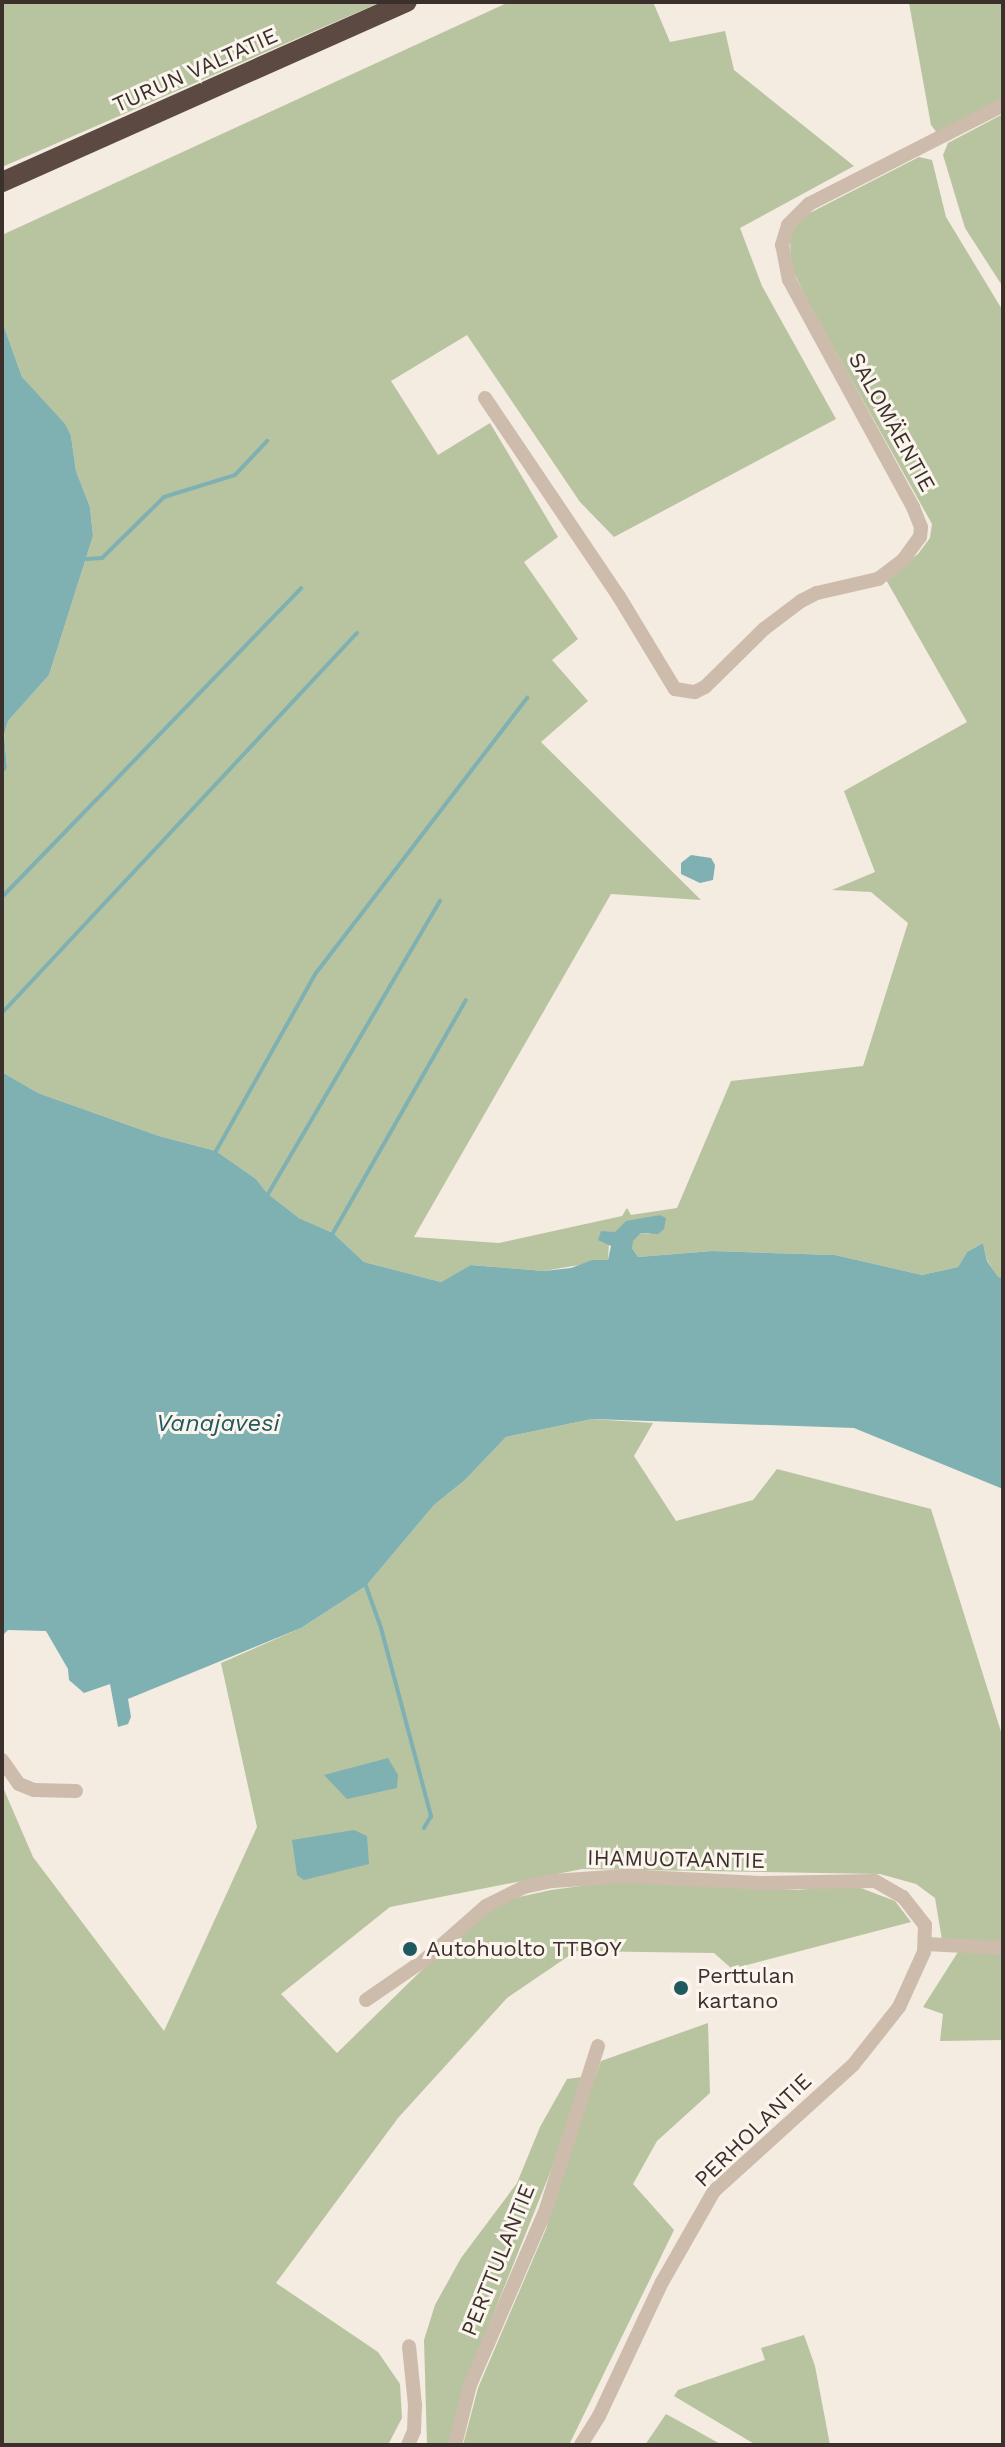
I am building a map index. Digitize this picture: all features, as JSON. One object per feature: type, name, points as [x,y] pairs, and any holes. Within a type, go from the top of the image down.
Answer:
[{"type":"highway","name":"TURUN VALTATIE","points":[[2,182],[407,2]]},
{"type":"street","name":"SALOMÄENTIE","points":[[485,398],[618,595],[675,689],[695,692],[705,687],[764,629],[801,601],[817,593],[878,579],[903,560],[920,537],[921,527],[913,507],[789,280],[782,245],[788,225],[809,204],[1003,105]]},
{"type":"street","points":[[2,1760],[19,1784],[34,1790],[76,1791]]},
{"type":"street","name":"IHAMUOTAANTIE","points":[[366,2000],[427,1958],[486,1906],[524,1887],[553,1881],[625,1876],[760,1883],[851,1879],[875,1881],[890,1888],[915,1911],[925,1925],[926,1944]]},
{"type":"street","points":[[926,1944],[1003,1948]]},
{"type":"street","name":"PERHOLANTIE","points":[[581,2445],[599,2416],[662,2282],[714,2191],[853,2065],[899,2007],[926,1944]]},
{"type":"street","name":"PERTTULANTIE","points":[[455,2445],[470,2385],[546,2209],[598,2046]]},
{"type":"street","points":[[408,2445],[414,2431],[415,2405],[409,2346]]},
{"type":"green space","points":[[2,2],[381,2],[2,167]]},
{"type":"green space","points":[[509,2],[653,2],[670,42],[725,31],[734,70],[854,166],[740,228],[762,286],[836,419],[614,537],[580,502],[467,335],[391,381],[438,455],[490,423],[558,537],[524,562],[578,639],[552,660],[588,701],[541,742],[701,900],[611,894],[414,1237],[499,1243],[622,1216],[627,1208],[631,1215],[677,1208],[731,1081],[863,1066],[908,923],[871,892],[832,890],[875,872],[844,791],[967,722],[885,578],[918,554],[930,538],[932,524],[791,267],[790,239],[798,219],[919,157],[932,160],[946,217],[1003,311],[1003,1279],[998,1278],[987,1260],[983,1243],[967,1252],[958,1267],[922,1275],[835,1255],[712,1251],[638,1257],[632,1248],[632,1241],[641,1233],[650,1234],[660,1215],[648,1218],[609,1243],[608,1260],[544,1271],[472,1265],[441,1282],[364,1262],[333,1233],[299,1218],[268,1194],[256,1179],[216,1151],[159,1136],[38,1093],[2,1072],[2,775],[7,768],[4,733],[8,721],[49,675],[93,536],[90,507],[76,471],[71,436],[22,377],[2,321],[2,235]]},
{"type":"green space","points":[[1003,2],[1003,98],[937,133],[931,125],[909,3]]},
{"type":"green space","points":[[1003,114],[1003,287],[965,228],[943,155],[948,143]]},
{"type":"green space","points":[[592,1419],[653,1423],[634,1456],[676,1521],[753,1500],[777,1469],[931,1509],[1003,1738],[1003,2040],[940,2041],[943,2014],[923,2007],[958,1952],[944,1952],[935,1898],[916,1884],[880,1874],[582,1869],[390,1907],[281,1994],[337,2053],[467,1926],[510,1899],[618,1881],[798,1890],[853,1885],[895,1901],[911,1922],[732,1969],[714,1953],[576,1951],[507,1998],[398,2118],[276,2283],[378,2352],[400,2384],[402,2418],[388,2445],[2,2445],[2,1785],[33,1857],[164,2031],[257,1827],[221,1663],[301,1628],[366,1586],[434,1505],[465,1480],[506,1437]]},
{"type":"green space","points":[[708,2023],[710,2093],[657,2141],[633,2184],[674,2230],[569,2445],[463,2445],[478,2388],[546,2229],[563,2165],[601,2061]]},
{"type":"green space","points":[[582,2077],[552,2168],[466,2382],[448,2445],[427,2445],[424,2340],[435,2305],[461,2258],[517,2183],[540,2127],[567,2079]]},
{"type":"green space","points":[[804,2335],[815,2366],[830,2445],[756,2445],[674,2396],[678,2390],[765,2360],[761,2348]]},
{"type":"green space","points":[[666,2414],[697,2431],[722,2445],[645,2445]]},
{"type":"water","points":[[2,321],[22,377],[65,424],[71,436],[76,471],[90,507],[93,536],[49,675],[8,721],[4,734],[7,768],[2,775]]},
{"type":"water","points":[[691,855],[711,858],[715,865],[713,880],[700,883],[681,874],[681,863]]},
{"type":"water","name":"Vanajavesi","points":[[2,1072],[38,1093],[159,1136],[216,1151],[256,1179],[268,1194],[299,1218],[333,1233],[364,1262],[441,1282],[471,1265],[544,1271],[571,1268],[592,1260],[608,1260],[611,1246],[598,1240],[601,1231],[615,1232],[626,1221],[660,1215],[666,1218],[664,1229],[658,1234],[641,1233],[633,1241],[632,1248],[638,1257],[712,1251],[835,1255],[922,1275],[958,1267],[967,1252],[983,1243],[987,1261],[998,1277],[1003,1279],[1003,1489],[854,1428],[592,1419],[506,1437],[465,1480],[434,1505],[366,1586],[301,1628],[128,1699],[131,1717],[128,1724],[118,1727],[110,1684],[84,1693],[69,1680],[68,1669],[46,1631],[8,1630],[2,1636]]},
{"type":"water","points":[[388,1758],[398,1775],[397,1788],[347,1799],[324,1775]]},
{"type":"water","points":[[354,1830],[367,1836],[369,1864],[304,1880],[297,1875],[292,1840]]},
{"type":"waterway","points":[[87,559],[102,558],[164,497],[235,475],[267,441]]},
{"type":"waterway","points":[[2,897],[301,588]]},
{"type":"waterway","points":[[2,1013],[357,633]]},
{"type":"waterway","points":[[216,1151],[316,973],[527,698]]},
{"type":"waterway","points":[[268,1194],[440,901]]},
{"type":"waterway","points":[[333,1233],[466,1000]]},
{"type":"waterway","points":[[366,1586],[381,1628],[431,1816],[424,1828]]},
{"type":"place","name":"Autohuolto TTBOY","points":[[410,1949]]},
{"type":"place","name":"Perttulan kartano","points":[[681,1988]]}]
